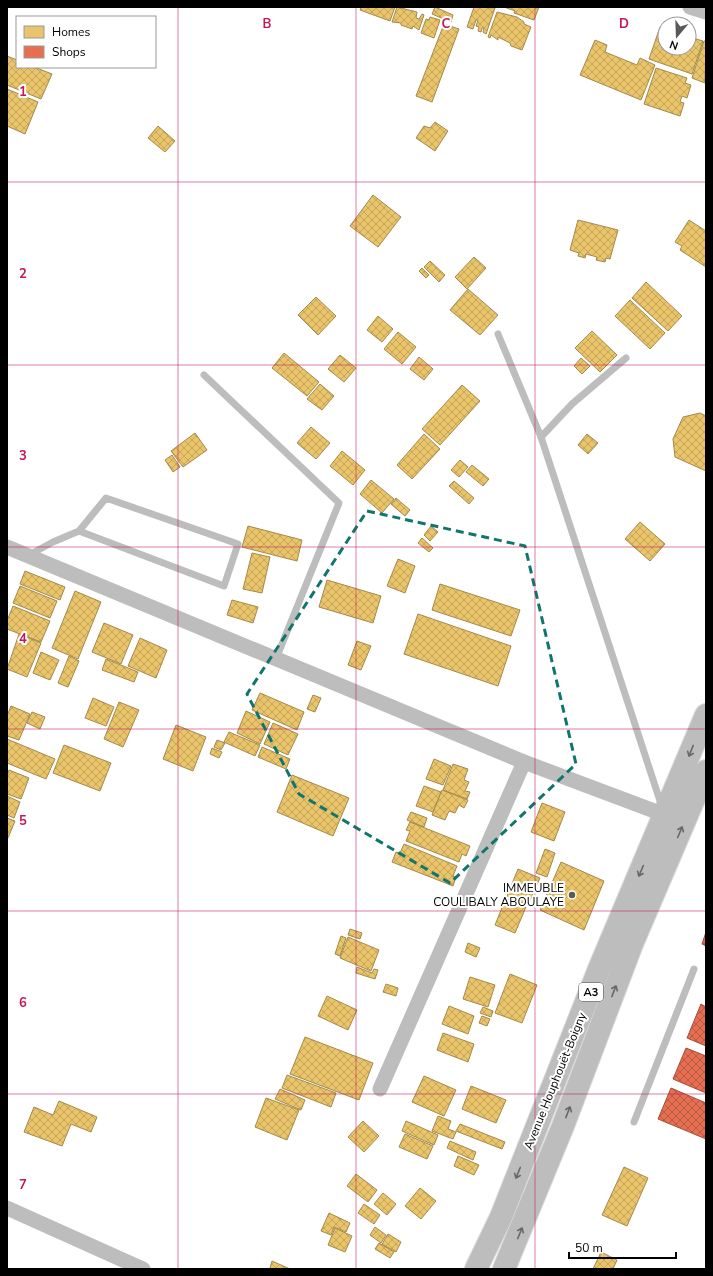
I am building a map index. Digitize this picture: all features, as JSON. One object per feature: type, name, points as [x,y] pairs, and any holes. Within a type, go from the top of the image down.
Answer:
[{"type":"highway","name":"Avenue Houphouët-Boigny","points":[[476,1269],[500,1217],[599,969],[706,715]]},
{"type":"highway","name":"Avenue Houphouët-Boigny","points":[[504,1269],[560,1133],[632,944],[706,771]]},
{"type":"street","points":[[690,7],[706,12]]},
{"type":"street","points":[[8,550],[28,556],[524,762],[665,815]]},
{"type":"street","points":[[380,1089],[524,762]]},
{"type":"street","points":[[7,1208],[143,1269]]},
{"type":"lane","points":[[498,334],[541,437],[665,815]]},
{"type":"lane","points":[[541,437],[572,404],[626,358]]},
{"type":"lane","points":[[204,374],[339,503],[276,660]]},
{"type":"lane","points":[[28,556],[53,542],[79,531],[106,498],[238,544],[224,586],[79,531]]},
{"type":"lane","points":[[634,1122],[694,969]]},
{"type":"highlighted area","points":[[367,511],[525,546],[576,764],[450,883],[299,794],[247,694]]},
{"type":"building: Homes","points":[[361,7],[395,7],[390,21],[360,10]]},
{"type":"building: Homes","points":[[397,7],[417,12],[416,18],[419,19],[422,14],[424,15],[419,30],[413,26],[412,29],[401,25],[401,23],[392,22]]},
{"type":"building: Homes","points":[[435,7],[453,15],[451,22],[432,14]]},
{"type":"building: Homes","points":[[474,7],[495,8],[486,34],[483,32],[484,28],[482,28],[481,32],[478,31],[479,27],[476,26],[478,20],[476,20],[473,29],[467,27]]},
{"type":"building: Homes","points":[[504,7],[539,7],[534,20],[514,13],[515,11]]},
{"type":"building: Homes","points":[[497,12],[517,17],[524,22],[524,24],[531,27],[522,50],[511,46],[510,43],[498,37],[498,40],[491,35],[490,38],[488,37]]},
{"type":"building: Homes","points":[[430,17],[440,20],[434,38],[421,33],[426,19],[429,20]]},
{"type":"building: Homes","points":[[444,24],[459,29],[432,102],[416,96]]},
{"type":"building: Homes","points":[[657,36],[657,56],[697,56],[697,39],[703,41],[692,74],[649,59]]},
{"type":"building: Homes","points":[[595,40],[607,45],[605,52],[637,65],[640,58],[655,65],[641,100],[580,75]]},
{"type":"building: Homes","points":[[704,41],[706,41],[705,83],[692,78]]},
{"type":"building: Homes","points":[[7,56],[16,60],[16,68],[37,68],[52,74],[41,99],[7,85]]},
{"type":"building: Homes","points":[[656,68],[687,78],[685,83],[691,85],[687,98],[682,96],[680,102],[684,103],[680,116],[644,104]]},
{"type":"building: Homes","points":[[7,89],[38,102],[25,134],[7,126]]},
{"type":"building: Homes","points":[[435,122],[448,131],[435,151],[416,138],[424,126],[430,128]]},
{"type":"building: Homes","points":[[158,126],[175,141],[165,152],[148,138]]},
{"type":"building: Homes","points":[[373,195],[401,217],[378,247],[350,226]]},
{"type":"building: Homes","points":[[578,220],[618,230],[610,259],[606,258],[605,262],[596,260],[597,257],[586,254],[585,258],[578,256],[579,253],[570,250]]},
{"type":"building: Homes","points":[[689,220],[706,231],[706,267],[680,250],[682,246],[675,242]]},
{"type":"building: Homes","points":[[474,257],[486,268],[467,289],[455,277]]},
{"type":"building: Homes","points":[[430,261],[445,275],[439,282],[424,267]]},
{"type":"building: Homes","points":[[422,268],[429,275],[426,278],[419,271]]},
{"type":"building: Homes","points":[[646,282],[682,316],[668,331],[632,298]]},
{"type":"building: Homes","points":[[468,289],[498,315],[480,335],[450,310]]},
{"type":"building: Homes","points":[[316,297],[336,316],[318,335],[298,315]]},
{"type":"building: Homes","points":[[630,300],[665,333],[650,349],[615,316]]},
{"type":"building: Homes","points":[[378,316],[393,329],[382,342],[367,330]]},
{"type":"building: Homes","points":[[592,331],[617,355],[600,372],[575,348]]},
{"type":"building: Homes","points":[[398,332],[416,347],[402,364],[384,349]]},
{"type":"building: Homes","points":[[284,353],[319,382],[307,396],[272,368]]},
{"type":"building: Homes","points":[[340,355],[356,368],[344,382],[328,369]]},
{"type":"building: Homes","points":[[419,357],[433,369],[424,380],[410,369]]},
{"type":"building: Homes","points":[[581,358],[590,366],[582,374],[574,366]]},
{"type":"building: Homes","points":[[320,384],[334,396],[322,410],[307,399]]},
{"type":"building: Homes","points":[[462,385],[480,401],[440,445],[422,429]]},
{"type":"building: Homes","points":[[700,413],[706,416],[706,471],[675,457],[673,439],[683,417]]},
{"type":"building: Homes","points":[[311,427],[330,443],[316,459],[297,443]]},
{"type":"building: Homes","points":[[195,433],[207,450],[183,467],[171,451]]},
{"type":"building: Homes","points":[[424,434],[440,449],[412,479],[397,465]]},
{"type":"building: Homes","points":[[587,434],[598,443],[588,454],[578,445]]},
{"type":"building: Homes","points":[[342,451],[365,470],[353,485],[330,466]]},
{"type":"building: Homes","points":[[172,455],[180,467],[173,472],[165,460]]},
{"type":"building: Homes","points":[[460,460],[468,467],[459,477],[451,470]]},
{"type":"building: Homes","points":[[472,465],[489,479],[483,486],[466,472]]},
{"type":"building: Homes","points":[[371,480],[394,499],[382,513],[360,494]]},
{"type":"building: Homes","points":[[454,481],[474,498],[469,504],[449,486]]},
{"type":"building: Homes","points":[[396,498],[410,510],[405,516],[391,504]]},
{"type":"building: Homes","points":[[640,522],[665,544],[650,561],[625,539]]},
{"type":"building: Homes","points":[[248,526],[302,540],[297,561],[242,547]]},
{"type":"building: Homes","points":[[431,526],[438,532],[430,541],[424,535]]},
{"type":"building: Homes","points":[[422,538],[433,548],[429,552],[418,543]]},
{"type":"building: Homes","points":[[252,553],[270,557],[262,593],[243,589]]},
{"type":"building: Homes","points":[[398,559],[415,566],[405,593],[387,586]]},
{"type":"building: Homes","points":[[25,571],[65,587],[60,600],[20,584]]},
{"type":"building: Homes","points":[[327,580],[381,596],[373,623],[319,607]]},
{"type":"building: Homes","points":[[440,584],[520,610],[511,636],[432,610]]},
{"type":"building: Homes","points":[[20,586],[57,601],[50,618],[13,603]]},
{"type":"building: Homes","points":[[75,591],[101,602],[78,659],[52,648]]},
{"type":"building: Homes","points":[[232,600],[258,607],[253,623],[227,615]]},
{"type":"building: Homes","points":[[13,606],[50,621],[41,642],[7,629],[7,621]]},
{"type":"building: Homes","points":[[418,614],[511,646],[498,686],[404,654]]},
{"type":"building: Homes","points":[[104,623],[133,635],[121,664],[92,652]]},
{"type":"building: Homes","points":[[19,634],[41,643],[27,677],[7,669]]},
{"type":"building: Homes","points":[[140,638],[167,650],[156,678],[128,666]]},
{"type":"building: Homes","points":[[357,641],[371,646],[361,670],[348,665]]},
{"type":"building: Homes","points":[[41,652],[59,660],[50,680],[33,673]]},
{"type":"building: Homes","points":[[69,656],[79,661],[68,687],[58,683]]},
{"type":"building: Homes","points":[[106,659],[138,672],[134,682],[102,670]]},
{"type":"building: Homes","points":[[260,693],[304,712],[297,730],[252,710]]},
{"type":"building: Homes","points":[[313,695],[321,698],[315,712],[307,709]]},
{"type":"building: Homes","points":[[93,698],[114,707],[106,726],[85,718]]},
{"type":"building: Homes","points":[[119,702],[139,710],[123,747],[104,739]]},
{"type":"building: Homes","points":[[11,706],[30,714],[19,740],[7,736],[7,716]]},
{"type":"building: Homes","points":[[246,711],[270,722],[260,744],[237,733]]},
{"type":"building: Homes","points":[[32,712],[45,717],[40,729],[27,723]]},
{"type":"building: Homes","points":[[273,723],[298,734],[288,755],[264,744]]},
{"type":"building: Homes","points":[[176,725],[206,737],[193,771],[163,759]]},
{"type":"building: Homes","points":[[229,732],[260,745],[255,756],[224,742]]},
{"type":"building: Homes","points":[[7,739],[55,759],[46,779],[7,763]]},
{"type":"building: Homes","points":[[217,740],[225,743],[221,750],[214,747]]},
{"type":"building: Homes","points":[[64,745],[111,763],[100,791],[53,773]]},
{"type":"building: Homes","points":[[262,747],[290,759],[286,769],[258,757]]},
{"type":"building: Homes","points":[[212,748],[222,752],[219,758],[210,754]]},
{"type":"building: Homes","points":[[434,759],[451,766],[443,785],[426,779]]},
{"type":"building: Homes","points":[[453,764],[468,769],[464,780],[469,782],[465,791],[470,792],[467,799],[443,790]]},
{"type":"building: Homes","points":[[9,770],[29,778],[21,799],[7,794],[7,776]]},
{"type":"building: Homes","points":[[292,775],[349,798],[333,836],[277,812]]},
{"type":"building: Homes","points":[[424,786],[441,792],[433,812],[416,806]]},
{"type":"building: Homes","points":[[442,790],[468,800],[464,808],[459,805],[455,813],[449,811],[445,820],[432,815]]},
{"type":"building: Homes","points":[[7,796],[20,802],[14,818],[7,815]]},
{"type":"building: Homes","points":[[542,803],[565,812],[554,841],[531,832]]},
{"type":"building: Homes","points":[[411,812],[427,818],[424,827],[407,820]]},
{"type":"building: Homes","points":[[7,818],[15,821],[8,838],[7,838]]},
{"type":"building: Homes","points":[[410,822],[470,846],[466,856],[462,854],[459,862],[406,841],[410,831],[406,830]]},
{"type":"building: Homes","points":[[404,844],[457,866],[453,876],[456,877],[453,886],[392,862],[396,852],[400,853]]},
{"type":"building: Homes","points":[[545,849],[555,853],[547,877],[536,873]]},
{"type":"building: Homes","name":"IMMEUBLE COULIBALY ABOULAYE","points":[[561,862],[604,881],[584,930],[540,910]]},
{"type":"building: Homes","points":[[518,869],[540,878],[528,905],[507,896]]},
{"type":"building: Homes","points":[[506,898],[526,907],[515,933],[495,925]]},
{"type":"building: Homes","points":[[350,929],[362,933],[360,939],[348,935]]},
{"type":"building: Homes","points":[[341,936],[346,938],[340,956],[335,954]]},
{"type":"building: Homes","points":[[348,937],[379,950],[371,971],[340,958]]},
{"type":"building: Homes","points":[[468,943],[480,948],[476,957],[465,952]]},
{"type":"building: Homes","points":[[357,967],[372,973],[374,969],[378,970],[375,979],[356,973]]},
{"type":"building: Homes","points":[[510,974],[537,985],[522,1023],[495,1013]]},
{"type":"building: Homes","points":[[470,977],[495,985],[488,1007],[463,999]]},
{"type":"building: Homes","points":[[386,984],[398,988],[396,996],[383,992]]},
{"type":"building: Homes","points":[[327,996],[357,1010],[348,1030],[318,1016]]},
{"type":"building: Homes","points":[[449,1006],[474,1016],[468,1034],[442,1024]]},
{"type":"building: Homes","points":[[483,1007],[493,1011],[491,1017],[480,1013]]},
{"type":"building: Homes","points":[[482,1016],[490,1019],[487,1026],[479,1023]]},
{"type":"building: Homes","points":[[443,1033],[474,1044],[468,1062],[437,1050]]},
{"type":"building: Homes","points":[[305,1037],[373,1063],[359,1100],[290,1074]]},
{"type":"building: Homes","points":[[287,1075],[336,1093],[331,1107],[282,1088]]},
{"type":"building: Homes","points":[[424,1076],[456,1090],[444,1116],[412,1102]]},
{"type":"building: Homes","points":[[471,1086],[506,1100],[496,1123],[462,1109]]},
{"type":"building: Homes","points":[[280,1089],[305,1100],[301,1110],[275,1099]]},
{"type":"building: Homes","points":[[266,1098],[299,1110],[287,1140],[255,1127]]},
{"type":"building: Homes","points":[[59,1101],[97,1117],[91,1132],[71,1124],[62,1146],[24,1132],[34,1107],[53,1115]]},
{"type":"building: Homes","points":[[438,1116],[451,1121],[448,1129],[456,1132],[453,1139],[432,1131]]},
{"type":"building: Homes","points":[[363,1121],[379,1136],[364,1152],[348,1137]]},
{"type":"building: Homes","points":[[406,1121],[438,1135],[434,1145],[402,1131]]},
{"type":"building: Homes","points":[[460,1124],[505,1142],[502,1149],[456,1131]]},
{"type":"building: Homes","points":[[405,1134],[433,1146],[427,1159],[399,1147]]},
{"type":"building: Homes","points":[[450,1141],[476,1152],[473,1160],[447,1148]]},
{"type":"building: Homes","points":[[458,1156],[479,1165],[474,1175],[454,1166]]},
{"type":"building: Homes","points":[[624,1167],[648,1178],[627,1226],[602,1215]]},
{"type":"building: Homes","points":[[356,1174],[377,1190],[368,1202],[347,1186]]},
{"type":"building: Homes","points":[[420,1188],[436,1201],[421,1219],[405,1206]]},
{"type":"building: Homes","points":[[383,1193],[396,1204],[387,1215],[374,1204]]},
{"type":"building: Homes","points":[[364,1204],[380,1215],[374,1224],[358,1213]]},
{"type":"building: Homes","points":[[329,1213],[350,1223],[346,1232],[334,1227],[331,1235],[321,1231]]},
{"type":"building: Homes","points":[[375,1227],[386,1235],[381,1243],[370,1235]]},
{"type":"building: Homes","points":[[335,1228],[352,1236],[345,1252],[328,1245]]},
{"type":"building: Homes","points":[[388,1234],[401,1242],[396,1252],[382,1244]]},
{"type":"building: Homes","points":[[379,1243],[394,1252],[390,1258],[375,1249]]},
{"type":"building: Homes","points":[[601,1252],[617,1260],[613,1269],[593,1269]]},
{"type":"building: Homes","points":[[272,1261],[290,1269],[272,1269],[270,1268]]},
{"type":"building: Shops","points":[[706,932],[706,946],[702,944]]},
{"type":"building: Shops","points":[[701,1004],[706,1007],[706,1046],[687,1038]]},
{"type":"building: Shops","points":[[686,1048],[706,1056],[706,1093],[673,1079]]},
{"type":"building: Shops","points":[[671,1088],[706,1103],[706,1139],[658,1119]]},
{"type":"place","name":"IMMEUBLE COULIBALY ABOULAYE","points":[[572,895]]}]
